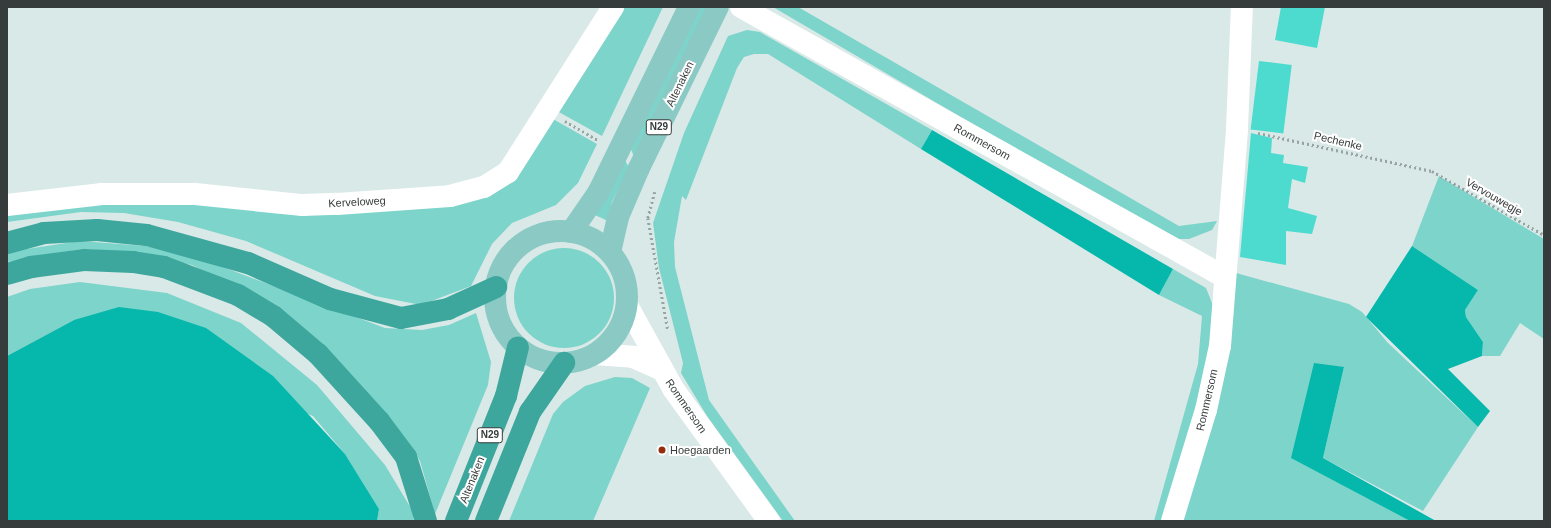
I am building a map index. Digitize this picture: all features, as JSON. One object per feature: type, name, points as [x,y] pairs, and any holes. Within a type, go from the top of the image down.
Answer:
[{"type":"highway","points":[[7,243],[44,233],[96,230],[147,235],[248,262],[330,299],[401,318],[448,309],[496,287]]},
{"type":"highway","points":[[7,274],[31,267],[84,260],[133,262],[164,267],[238,294],[273,316],[318,354],[379,421],[406,457],[426,521]]},
{"type":"highway","name":"Altenaken","points":[[456,521],[506,396],[518,347]]},
{"type":"highway","name":"N29","points":[[486,521],[530,412],[564,363]]},
{"type":"main road","name":"N29","points":[[571,232],[598,193],[689,7]]},
{"type":"main road","name":"Altenaken","points":[[610,252],[618,217],[639,168],[718,7]]},
{"type":"main road","points":[[571,232],[587,236],[610,252],[623,272],[627,304],[618,331],[594,354],[564,363],[534,357],[518,347],[499,319],[496,287],[504,266],[516,248],[543,234],[571,232]]},
{"type":"street","name":"Kerveloweg","points":[[7,205],[102,194],[195,194],[302,205],[337,204],[450,196],[484,187],[508,172],[613,7]]},
{"type":"street","name":"Rommersom","points":[[741,7],[1223,276]]},
{"type":"street","name":"Rommersom","points":[[1172,521],[1206,410],[1220,346],[1223,276],[1237,129],[1242,7]]},
{"type":"street","name":"Rommersom","points":[[627,304],[660,369],[769,521]]},
{"type":"street","name":"Rommersom","points":[[594,354],[633,357],[660,369]]},
{"type":"path","name":"Pechenke","points":[[1237,129],[1436,173]]},
{"type":"path","name":"Vervouwegje","points":[[1436,173],[1544,235]]},
{"type":"path","points":[[657,184],[648,218],[660,303],[671,338]]},
{"type":"shaded area","points":[[622,7],[663,7],[602,136],[557,111]]},
{"type":"shaded area","points":[[698,7],[710,7],[635,159],[630,147]]},
{"type":"shaded area","points":[[773,7],[798,7],[1179,226],[1217,221],[1212,230],[1189,239],[1174,239],[1145,225]]},
{"type":"shaded area","points":[[747,30],[760,32],[932,130],[921,149],[768,54],[754,54],[744,57],[737,68],[686,200],[682,196],[674,242],[675,267],[709,400],[795,521],[783,521],[707,416],[681,373],[683,363],[659,268],[653,223],[684,133],[728,36]]},
{"type":"shaded area","points":[[553,119],[597,144],[578,183],[556,205],[512,223],[492,244],[471,286],[421,305],[375,296],[246,241],[178,222],[124,213],[81,212],[7,222],[7,210],[89,201],[462,201]]},
{"type":"shaded area","points":[[932,130],[1173,269],[1159,295],[921,149]]},
{"type":"shaded area","points":[[624,158],[629,168],[612,202],[608,221],[595,215]]},
{"type":"shaded area","points":[[1439,176],[1544,239],[1544,339],[1520,323],[1500,356],[1482,356],[1483,342],[1466,317],[1465,310],[1478,290],[1412,246]]},
{"type":"shaded area","points":[[80,241],[146,246],[196,257],[385,328],[422,330],[449,325],[476,313],[491,362],[488,385],[435,514],[420,461],[404,437],[261,299],[192,265],[136,253],[84,249],[7,262],[7,253],[13,251]]},
{"type":"shaded area","points":[[1412,246],[1478,290],[1465,310],[1466,317],[1483,342],[1482,356],[1448,369],[1490,411],[1478,427],[1366,317]]},
{"type":"shaded area","points":[[564,248],[574,249],[592,256],[606,270],[613,288],[613,308],[606,326],[592,340],[574,347],[564,348],[554,347],[536,340],[522,326],[515,308],[514,298],[515,288],[522,270],[536,256],[554,249]]},
{"type":"shaded area","points":[[1173,269],[1206,288],[1214,308],[1211,343],[1197,408],[1165,521],[1154,521],[1198,364],[1202,316],[1159,295]]},
{"type":"shaded area","points":[[1236,273],[1349,304],[1362,312],[1388,343],[1478,427],[1423,511],[1323,458],[1344,367],[1292,458],[1410,521],[1183,521]]},
{"type":"shaded area","points":[[80,282],[167,293],[241,323],[317,385],[385,465],[412,510],[414,521],[377,521],[379,509],[345,454],[313,416],[74,320],[7,356],[7,297],[30,289]]},
{"type":"shaded area","points":[[119,307],[158,312],[206,328],[273,376],[345,454],[379,509],[377,521],[7,521],[7,356],[74,320]]},
{"type":"shaded area","points":[[1314,363],[1344,367],[1323,458],[1436,521],[1410,521],[1291,458]]},
{"type":"shaded area","points":[[615,377],[632,378],[650,388],[593,521],[509,521],[553,414],[563,402],[585,386]]},
{"type":"building","points":[[1281,7],[1325,7],[1317,48],[1275,40]]},
{"type":"building","points":[[1259,61],[1292,65],[1283,134],[1251,129]]},
{"type":"building","points":[[1251,133],[1272,138],[1271,153],[1284,155],[1283,163],[1308,167],[1305,183],[1292,179],[1288,208],[1317,216],[1312,234],[1286,231],[1286,265],[1240,257]]},
{"type":"place","name":"Hoegaarden","points":[[662,450]]}]
